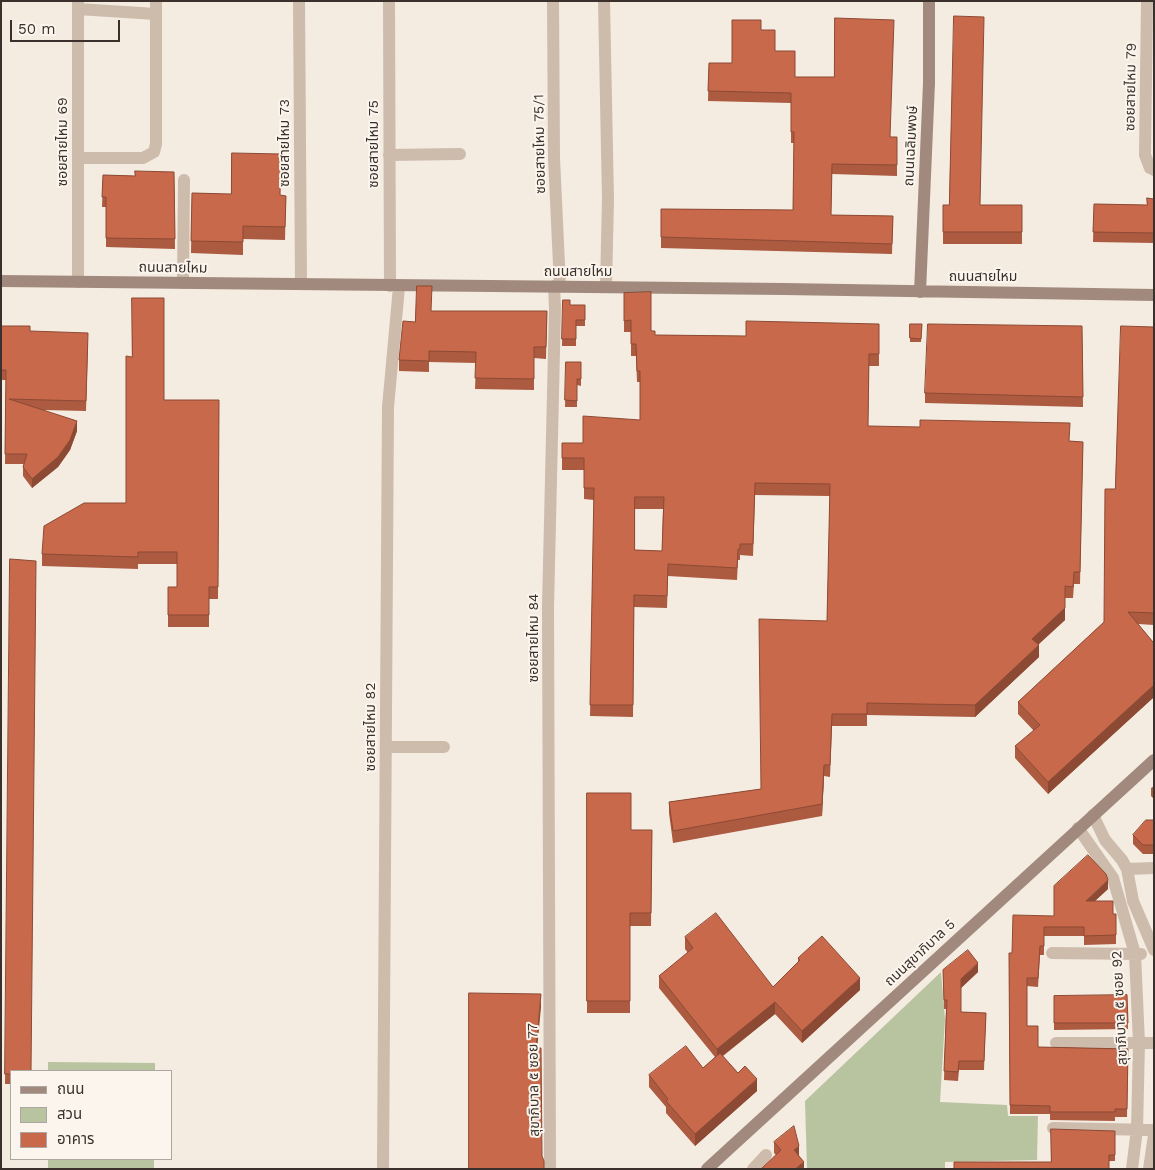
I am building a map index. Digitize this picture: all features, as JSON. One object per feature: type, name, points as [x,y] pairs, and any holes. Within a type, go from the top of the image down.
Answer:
[{"type":"main road","name":"ถนนเฉลิมพงษ์","points":[[920,292],[929,83],[929,1]]},
{"type":"main road","name":"ถนนสายไหม","points":[[1,281],[557,286],[1154,295]]},
{"type":"main road","name":"ถนนสุขาภิบาล 5","points":[[707,1169],[1078,828],[1153,762]]},
{"type":"street","points":[[79,158],[143,158],[154,152],[156,144],[156,1]]},
{"type":"street","name":"ซอยสายไหม 73","points":[[299,1],[301,284]]},
{"type":"street","name":"ซอยสายไหม 75","points":[[389,1],[389,155],[394,286]]},
{"type":"street","name":"ซอยสายไหม 75/1","points":[[553,1],[557,286]]},
{"type":"street","points":[[604,1],[608,199],[606,287]]},
{"type":"street","name":"ซอยสายไหม 79","points":[[1147,1],[1145,155],[1150,168],[1154,170]]},
{"type":"street","points":[[78,5],[156,14]]},
{"type":"street","name":"ซอยสายไหม 69","points":[[78,5],[78,282]]},
{"type":"street","points":[[389,155],[460,154]]},
{"type":"street","points":[[183,283],[184,180]]},
{"type":"street","name":"ซอยสายไหม 82","points":[[382,1169],[388,407],[394,286]]},
{"type":"street","name":"ซอยสายไหม 84","points":[[548,991],[548,607],[557,286]]},
{"type":"street","points":[[386,747],[444,747]]},
{"type":"street","points":[[1052,953],[1135,954],[1154,952],[1133,901],[1127,869],[1105,840],[1093,815]]},
{"type":"street","name":"สุขาภิบาล ๕ ซอย 92","points":[[1078,828],[1113,878],[1135,954],[1139,1043],[1137,1129],[1132,1169]]},
{"type":"street","points":[[1127,869],[1154,868]]},
{"type":"street","name":"สุขาภิบาล ๕ ซอย 77","points":[[548,991],[550,1169]]},
{"type":"street","points":[[1056,1043],[1154,1043]]},
{"type":"street","points":[[1053,1128],[1154,1130]]},
{"type":"street","points":[[1149,1169],[1154,1135]]},
{"type":"street","points":[[753,1169],[766,1155]]},
{"type":"green space","points":[[941,972],[945,1019],[940,1102],[1007,1105],[1008,1116],[1038,1116],[1037,1160],[945,1162],[945,1169],[807,1169],[805,1101]]},
{"type":"green space","points":[[48,1062],[155,1063],[155,1070],[48,1070]]},
{"type":"green space","points":[[48,1160],[154,1160],[154,1169],[48,1169]]},
{"type":"building","points":[[954,16],[984,17],[980,205],[1022,205],[1022,232],[943,232],[943,205],[949,205]]},
{"type":"building","points":[[835,18],[894,20],[890,137],[897,137],[897,165],[832,164],[831,215],[893,216],[892,244],[661,237],[661,209],[793,210],[794,132],[791,132],[791,93],[708,91],[709,63],[732,63],[732,20],[761,20],[761,30],[775,30],[775,51],[795,51],[795,77],[834,77]]},
{"type":"building","points":[[232,153],[281,154],[280,195],[286,196],[285,227],[243,226],[243,242],[191,241],[192,193],[231,194]]},
{"type":"building","points":[[135,171],[174,172],[175,239],[106,238],[106,197],[102,197],[103,175],[135,176]]},
{"type":"building","points":[[1147,198],[1154,199],[1154,233],[1093,232],[1094,204],[1147,205]]},
{"type":"building","points":[[417,286],[432,286],[431,311],[547,311],[546,347],[534,347],[534,379],[475,378],[476,352],[429,351],[429,361],[399,360],[403,321],[415,322]]},
{"type":"building","points":[[651,292],[651,331],[655,331],[655,335],[746,336],[746,321],[879,324],[879,354],[869,354],[868,426],[920,427],[920,420],[1070,423],[1069,441],[1083,442],[1080,572],[1074,572],[1073,587],[1065,586],[1065,608],[1032,639],[1039,645],[975,705],[867,703],[867,714],[832,714],[830,765],[824,765],[822,804],[673,831],[669,802],[761,789],[759,619],[827,621],[830,484],[755,483],[753,544],[740,544],[737,568],[668,564],[667,596],[634,595],[633,705],[590,705],[594,488],[584,488],[584,458],[562,458],[562,443],[583,443],[583,416],[640,420],[640,371],[637,371],[636,344],[631,344],[631,320],[624,321],[624,293]],"holes":[[[635,497],[664,497],[662,551],[635,550]]]},
{"type":"building","points":[[132,298],[164,298],[164,400],[219,400],[218,587],[209,587],[209,615],[168,615],[168,587],[177,587],[177,552],[138,552],[138,557],[42,554],[44,526],[84,503],[126,503],[126,356],[132,357]]},
{"type":"building","points":[[563,300],[570,300],[570,305],[585,305],[585,320],[576,320],[576,339],[562,339]]},
{"type":"building","points":[[910,324],[922,324],[921,339],[910,338]]},
{"type":"building","points":[[928,324],[1082,326],[1083,397],[925,393]]},
{"type":"building","points":[[1,326],[30,326],[30,331],[88,333],[86,401],[9,399],[77,421],[70,440],[58,457],[32,479],[23,467],[27,454],[5,454],[6,370],[1,370]]},
{"type":"building","points":[[1121,326],[1154,327],[1154,613],[1128,612],[1154,641],[1154,685],[1048,782],[1015,746],[1040,725],[1018,702],[1104,622],[1105,489],[1115,489]]},
{"type":"building","points":[[566,362],[581,362],[581,379],[577,379],[577,401],[565,400]]},
{"type":"building","points":[[10,559],[36,561],[31,1070],[10,1070],[10,1074],[5,1074]]},
{"type":"building","points":[[587,793],[631,793],[631,830],[652,830],[651,913],[630,913],[630,1001],[587,1001]]},
{"type":"building","points":[[1146,820],[1154,820],[1154,845],[1143,845],[1133,835]]},
{"type":"building","points":[[1088,855],[1106,874],[1108,880],[1086,901],[1113,901],[1113,914],[1116,914],[1116,935],[1084,936],[1084,927],[1044,927],[1044,946],[1040,946],[1038,978],[1027,978],[1027,1026],[1038,1026],[1038,1047],[1128,1049],[1127,1109],[1115,1109],[1115,1112],[1050,1112],[1050,1106],[1010,1105],[1009,953],[1012,953],[1013,915],[1054,916],[1054,886]]},
{"type":"building","points":[[716,913],[773,987],[800,960],[798,958],[822,936],[860,978],[802,1031],[775,1002],[717,1049],[659,976],[693,948],[685,937]]},
{"type":"building","points":[[968,950],[978,963],[961,979],[961,1012],[986,1013],[984,1061],[959,1061],[958,1072],[944,1071],[947,1000],[944,1000],[943,970]]},
{"type":"building","points":[[469,993],[541,994],[536,1048],[541,1048],[542,1156],[544,1169],[469,1169]]},
{"type":"building","points":[[1127,995],[1128,1023],[1054,1023],[1054,996]]},
{"type":"building","points":[[686,1046],[703,1068],[720,1053],[738,1073],[745,1066],[757,1079],[695,1134],[666,1101],[668,1099],[649,1075]]},
{"type":"building","points":[[794,1126],[799,1146],[794,1150],[804,1162],[795,1169],[761,1169],[781,1150],[774,1142]]},
{"type":"building","points":[[1051,1129],[1115,1131],[1115,1155],[1109,1155],[1109,1169],[954,1169],[954,1162],[1051,1162]]}]
